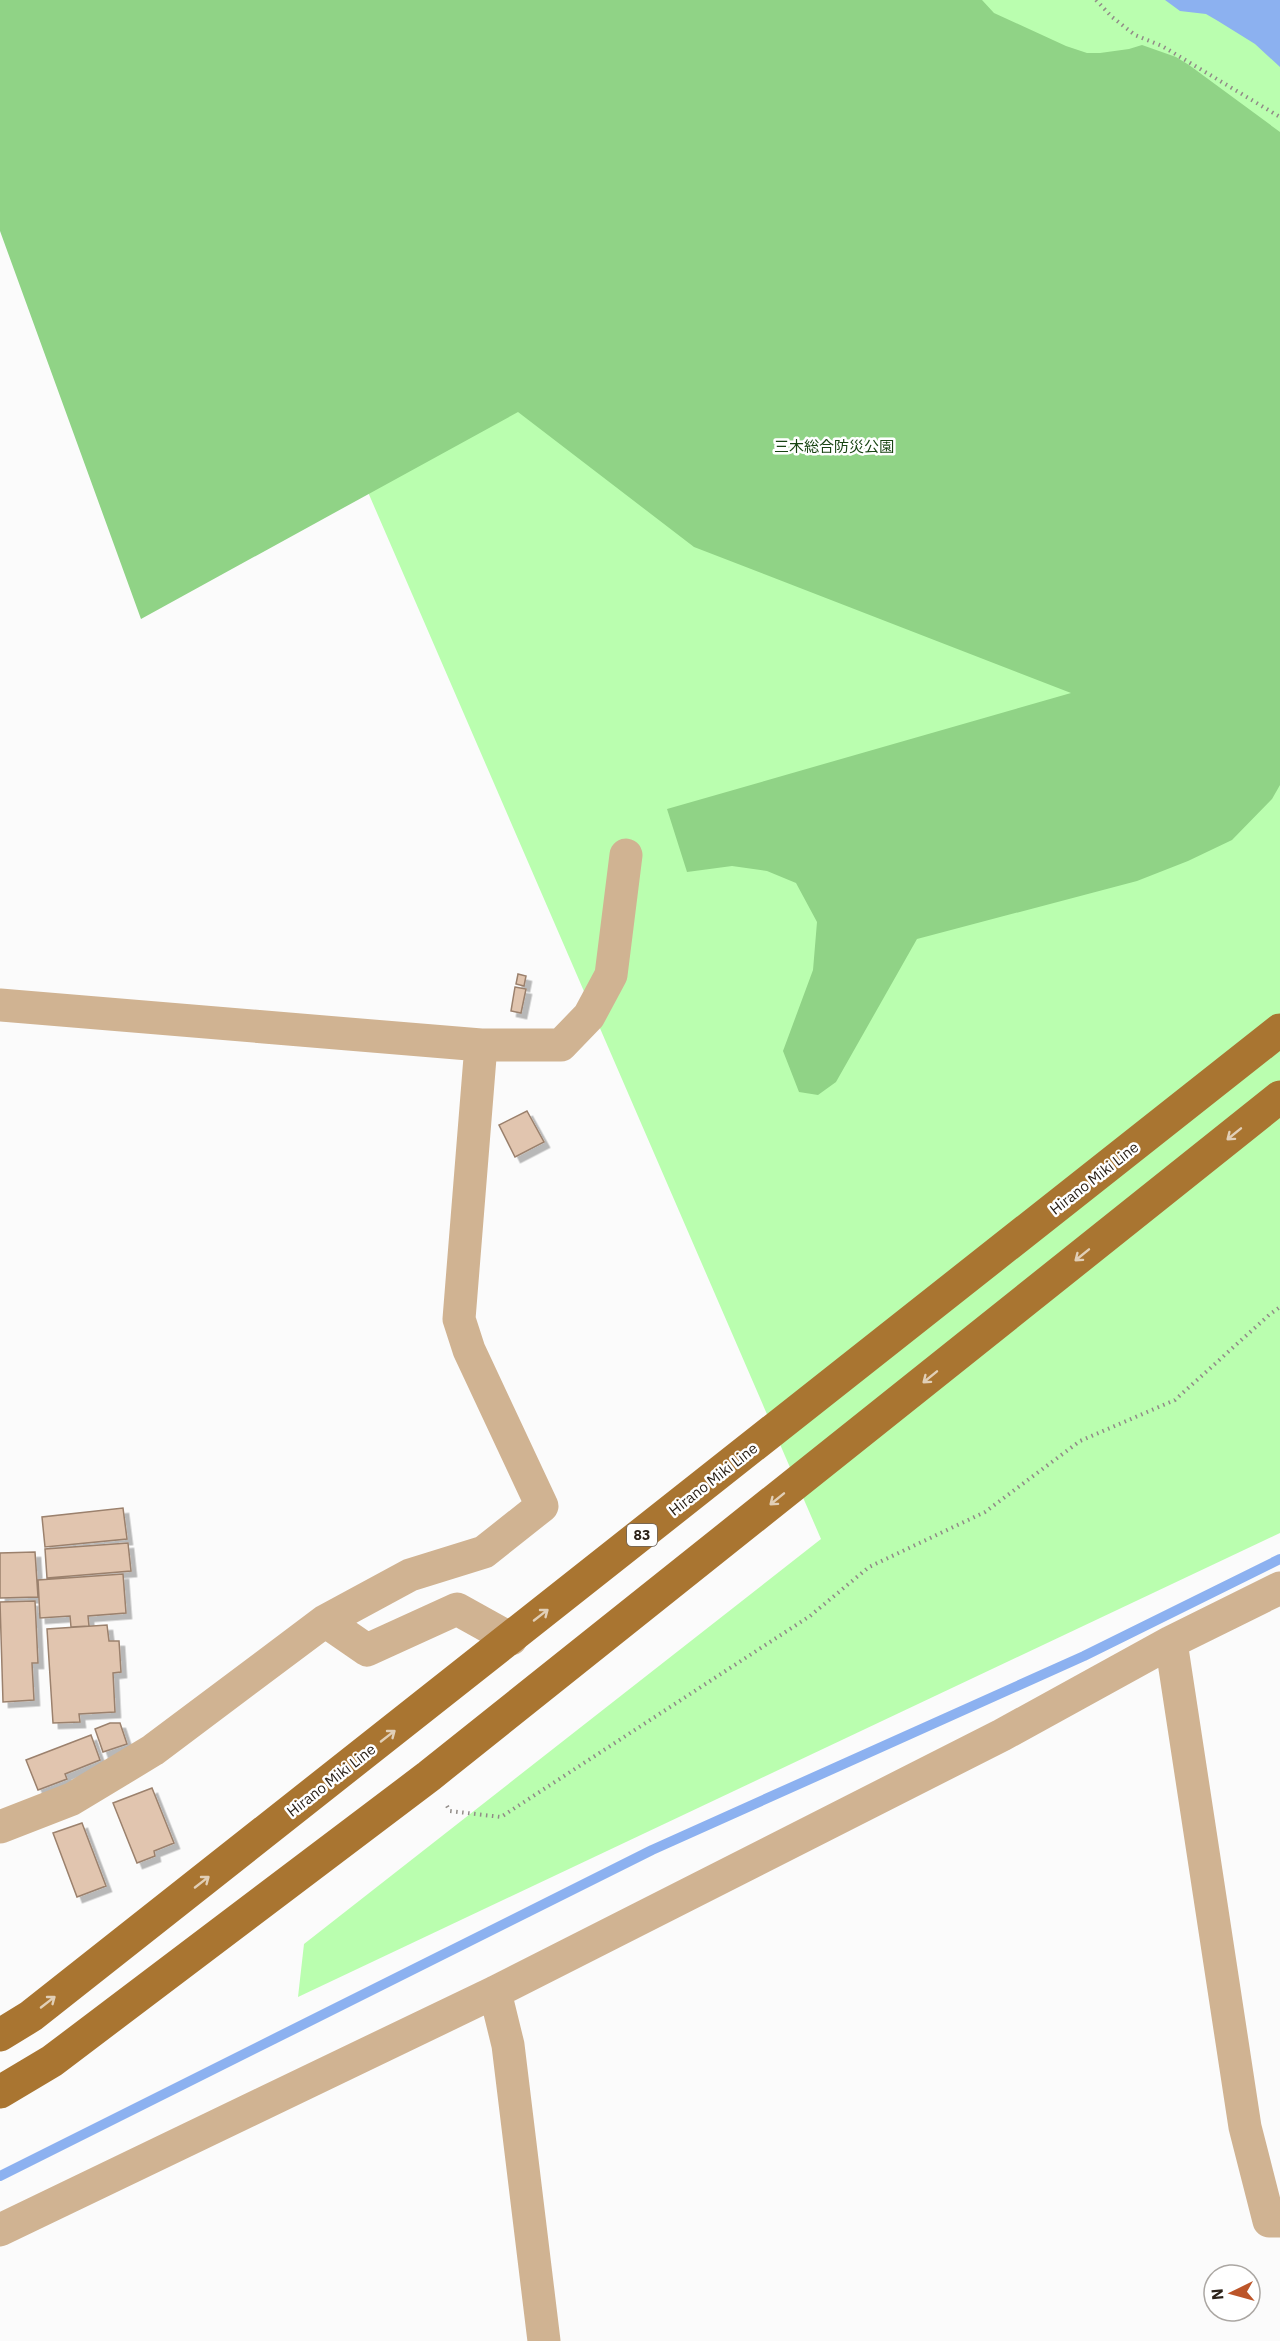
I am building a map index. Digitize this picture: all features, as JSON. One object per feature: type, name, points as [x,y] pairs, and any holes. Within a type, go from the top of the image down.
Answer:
[{"type":"main road","name":"Hirano Miki Line","points":[[0,2035],[31,2016],[1280,1030]]},
{"type":"main road","points":[[0,2092],[52,2061],[429,1776],[1280,1097]]},
{"type":"street","points":[[0,1005],[481,1045],[561,1045],[589,1016],[611,975],[626,855]]},
{"type":"street","points":[[0,1827],[72,1799],[153,1750],[325,1621],[410,1575],[484,1552],[542,1506],[469,1350],[459,1319],[481,1045]]},
{"type":"street","points":[[0,2230],[495,1992],[1002,1735],[1171,1642],[1280,1588]]},
{"type":"street","points":[[325,1621],[367,1650],[457,1609],[511,1639]]},
{"type":"street","points":[[1171,1642],[1245,2127],[1269,2221],[1280,2221]]},
{"type":"street","points":[[495,1992],[508,2045],[544,2341]]},
{"type":"path","points":[[1096,0],[1112,17],[1135,35],[1162,46],[1280,117]]},
{"type":"path","points":[[429,1776],[450,1811],[501,1817],[810,1616],[869,1567],[985,1512],[1080,1441],[1175,1400],[1280,1307]]},
{"type":"green space","points":[[0,0],[982,0],[994,13],[1066,46],[1087,53],[1129,49],[1142,45],[1176,57],[1189,65],[1280,132],[1280,785],[1272,799],[1232,840],[1188,861],[1137,881],[917,939],[836,1082],[818,1095],[799,1092],[783,1051],[813,970],[817,922],[796,883],[767,871],[732,866],[687,872],[667,809],[1071,693],[694,547],[518,412],[141,619],[0,231]]},
{"type":"green space","name":"三木総合防災公園","points":[[155,0],[1280,0],[1280,1533],[298,1997],[304,1944],[821,1539]]},
{"type":"water","points":[[1165,0],[1280,0],[1280,67],[1255,44],[1206,14],[1180,11]]},
{"type":"building","points":[[518,974],[526,976],[524,986],[516,984]]},
{"type":"building","points":[[515,987],[526,989],[521,1013],[511,1011]]},
{"type":"building","points":[[527,1111],[544,1142],[515,1157],[499,1125]]},
{"type":"building","points":[[123,1508],[127,1539],[45,1547],[42,1517]]},
{"type":"building","points":[[128,1543],[131,1571],[47,1578],[45,1549]]},
{"type":"building","points":[[35,1552],[38,1597],[0,1598],[0,1553]]},
{"type":"building","points":[[123,1574],[126,1613],[88,1616],[89,1626],[71,1627],[70,1616],[40,1618],[38,1580]]},
{"type":"building","points":[[35,1601],[38,1663],[32,1663],[34,1700],[3,1702],[0,1602]]},
{"type":"building","points":[[107,1625],[109,1641],[119,1641],[121,1672],[113,1673],[115,1712],[79,1714],[80,1722],[53,1723],[47,1629]]},
{"type":"building","points":[[110,1723],[120,1723],[127,1744],[103,1752],[95,1729]]},
{"type":"building","points":[[91,1735],[100,1760],[65,1774],[67,1779],[38,1790],[26,1760]]},
{"type":"building","points":[[152,1788],[174,1843],[154,1851],[155,1856],[137,1863],[113,1803]]},
{"type":"building","points":[[82,1823],[106,1886],[77,1897],[53,1833]]},
{"type":"waterway","points":[[0,2176],[652,1850],[1084,1656],[1280,1559]]}]
